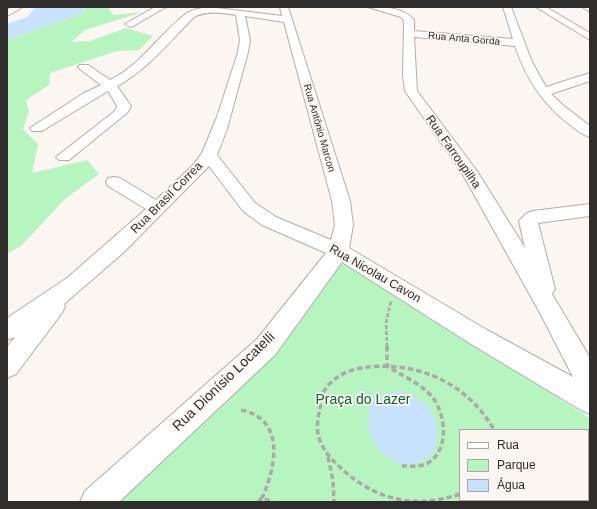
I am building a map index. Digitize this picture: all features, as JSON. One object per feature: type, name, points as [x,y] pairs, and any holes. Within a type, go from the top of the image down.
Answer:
[{"type":"street","points":[[7,13],[19,7]]},
{"type":"street","points":[[130,24],[162,7]]},
{"type":"street","name":"Rua Farroupilha","points":[[372,7],[408,17],[410,20],[411,91],[469,171],[548,306],[582,359],[590,383]]},
{"type":"street","points":[[506,7],[530,72],[553,103],[590,134]]},
{"type":"street","points":[[540,7],[590,37]]},
{"type":"street","points":[[586,7],[590,9]]},
{"type":"street","points":[[37,128],[76,103],[122,79],[154,52],[191,15],[199,11],[212,9],[240,13],[286,14]]},
{"type":"street","name":"Rua Brasil Correa","points":[[7,330],[22,321],[70,285],[111,251],[158,209],[209,155],[243,52],[245,40],[240,13]]},
{"type":"street","name":"Rua Antônio Marcon","points":[[286,14],[341,201],[344,225],[339,251]]},
{"type":"street","name":"Rua Anta Gorda","points":[[409,34],[519,43]]},
{"type":"street","points":[[64,157],[120,113],[124,106],[122,100],[110,86],[84,67]]},
{"type":"street","points":[[544,92],[590,77]]},
{"type":"street","name":"Rua Nicolau Cavon","points":[[209,155],[249,207],[269,221],[339,251],[392,282],[479,337],[556,380],[590,401]]},
{"type":"street","points":[[114,182],[158,209]]},
{"type":"street","points":[[548,306],[528,221],[533,217],[590,210]]},
{"type":"street","name":"Rua Dionísio Locatelli","points":[[96,502],[266,346],[339,251]]},
{"type":"street","points":[[7,366],[70,285]]},
{"type":"street","points":[[556,380],[582,359]]},
{"type":"street","name":"Rua Nicolau Cavon","points":[[556,380],[590,388]]},
{"type":"path","points":[[387,366],[386,323],[391,299],[392,282]]},
{"type":"path","points":[[387,366],[425,390],[436,402],[444,422],[444,436],[439,454],[429,462],[420,466],[402,466]]},
{"type":"path","points":[[334,502],[334,480],[328,456],[318,436],[318,414],[323,393],[334,379],[351,371],[368,367],[400,366],[426,373],[452,384],[475,403],[493,429]]},
{"type":"path","points":[[241,410],[256,414],[268,426],[274,445],[275,460],[269,484],[262,498],[258,502]]},
{"type":"path","points":[[328,456],[350,476],[372,492],[399,499],[425,502],[459,494]]},
{"type":"path","points":[[262,498],[273,502]]},
{"type":"green space","points":[[86,7],[108,7],[113,15],[143,12],[85,30],[71,42],[90,41],[126,28],[153,36],[139,50],[117,51],[50,73],[49,85],[26,100],[29,111],[23,129],[38,144],[32,173],[87,160],[99,174],[65,199],[21,246],[7,254],[7,40],[83,13]]},
{"type":"green space","name":"Praça do Lazer","points":[[338,263],[353,267],[590,418],[590,502],[116,502]]},
{"type":"water","points":[[36,7],[85,7],[83,13],[7,40],[7,24],[27,17]]},
{"type":"water","points":[[399,391],[414,396],[428,407],[433,414],[438,431],[435,448],[430,455],[423,461],[407,465],[392,460],[380,450],[371,436],[368,422],[370,408],[380,397]]}]
